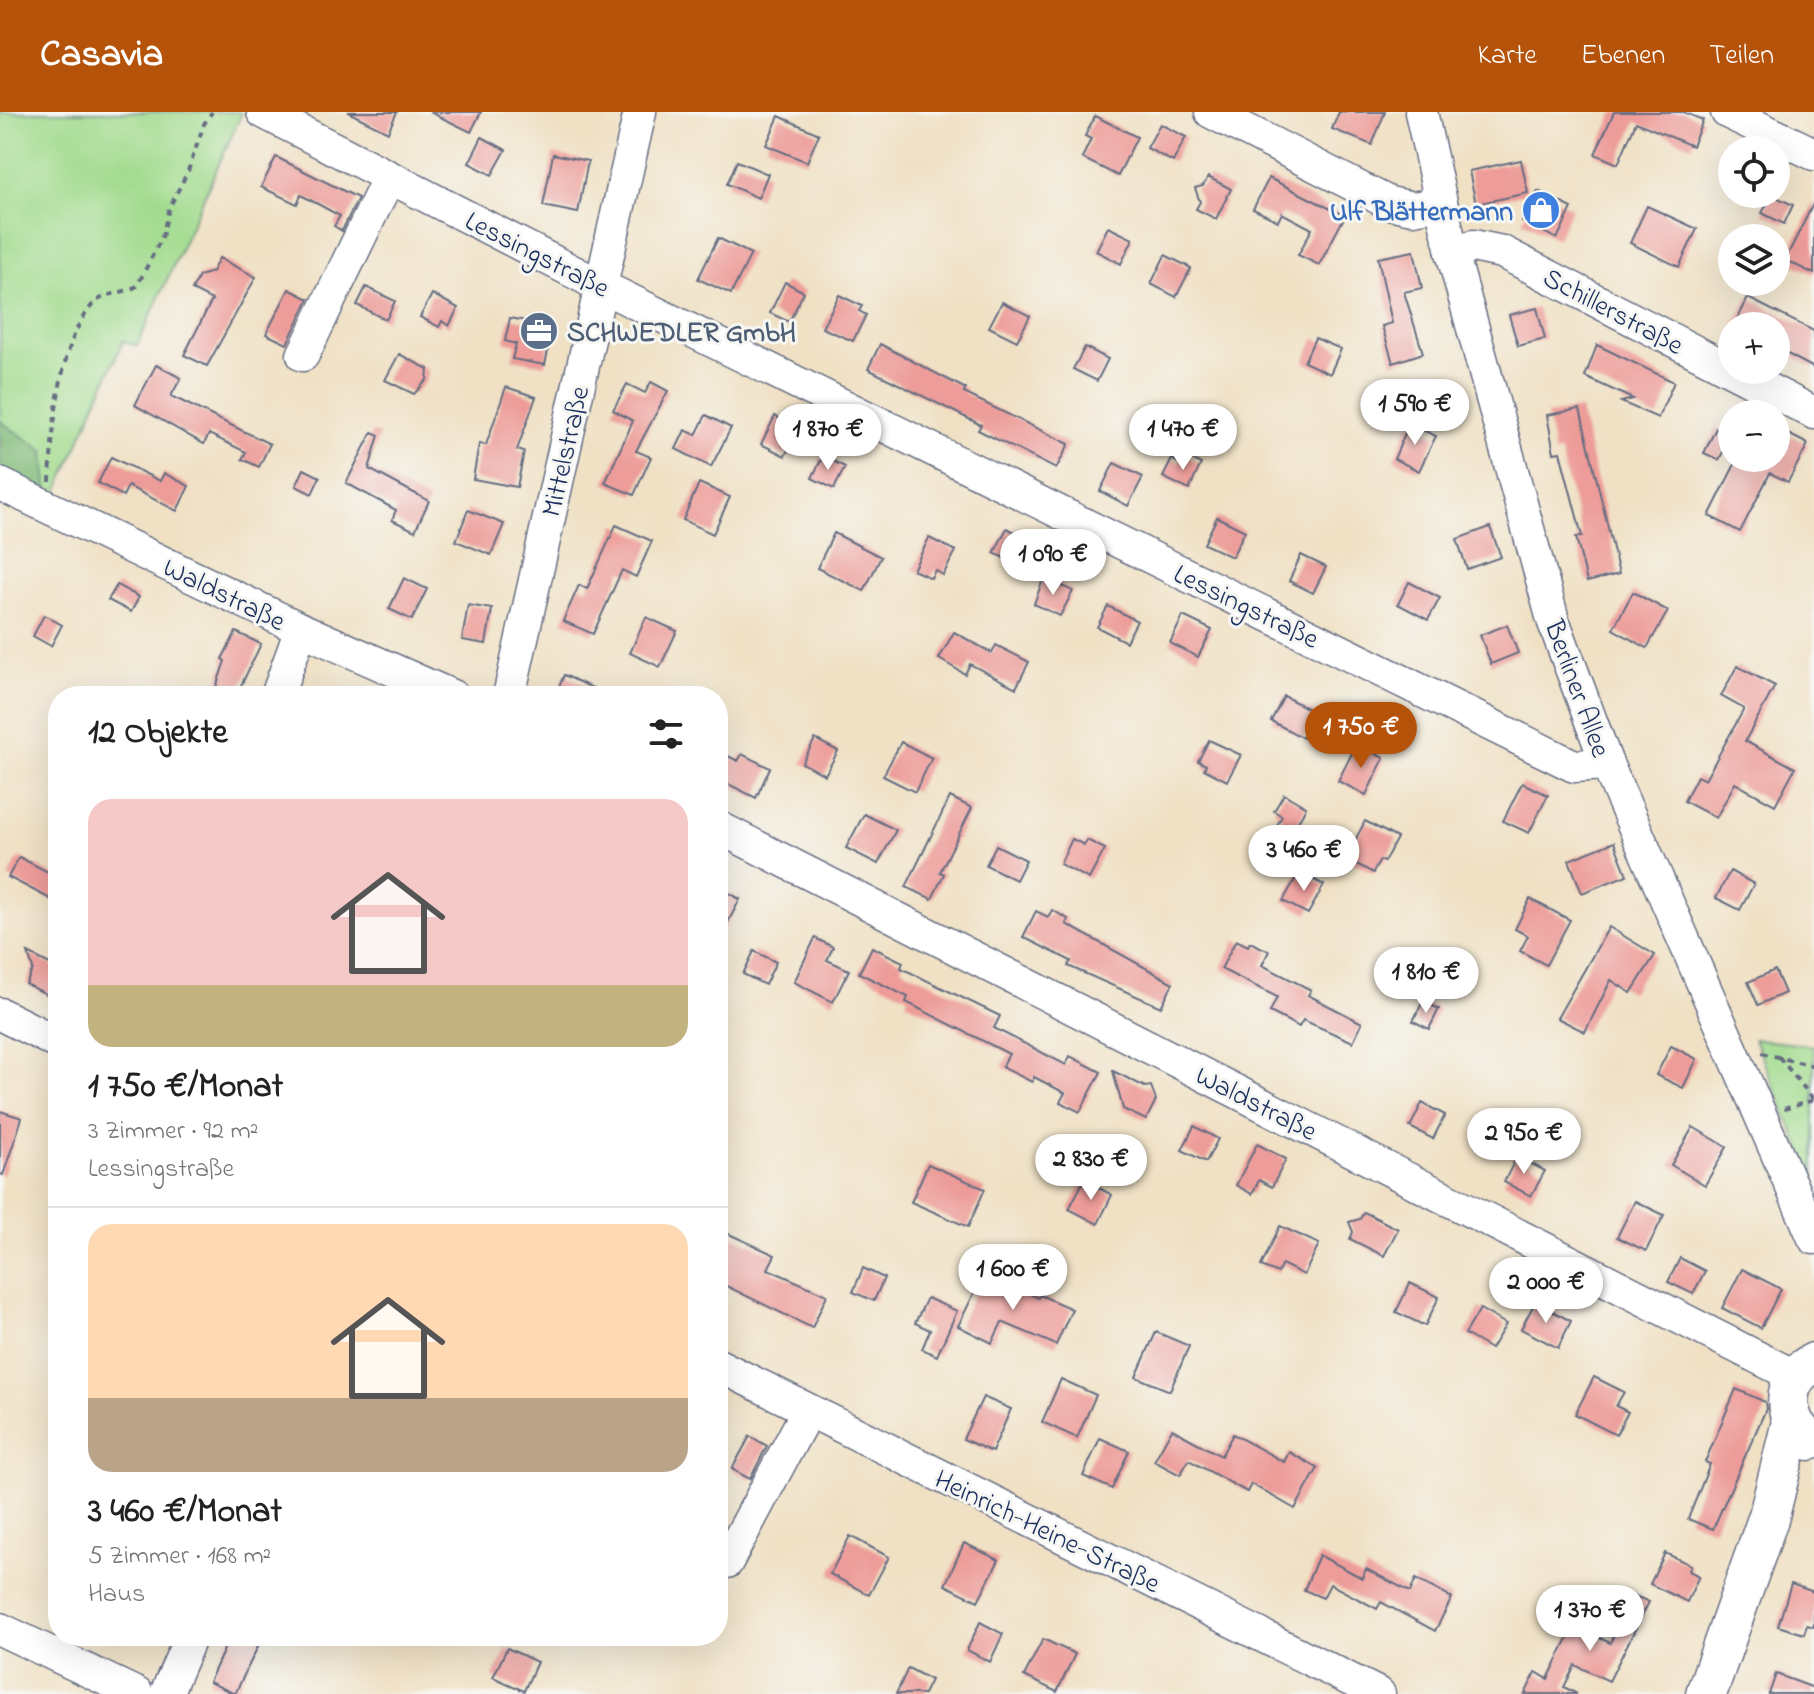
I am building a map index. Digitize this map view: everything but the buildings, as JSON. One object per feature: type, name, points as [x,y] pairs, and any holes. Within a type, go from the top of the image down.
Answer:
[{"type":"main road","points":[[1706,1694],[1769,1516],[1803,1432],[1788,1398],[1805,1370]]},
{"type":"main road","points":[[1769,1516],[1814,1455]]},
{"type":"street","name":"Lessingstraße","points":[[263,112],[601,286],[1574,766],[1607,764]]},
{"type":"street","name":"Mittelstraße","points":[[511,686],[640,112]]},
{"type":"street","points":[[1211,112],[1389,203],[1413,208],[1441,203]]},
{"type":"street","name":"Berliner Allee","points":[[1421,112],[1452,252],[1553,620],[1607,764],[1814,1238]]},
{"type":"street","points":[[1727,112],[1814,154]]},
{"type":"street","points":[[303,355],[389,177]]},
{"type":"street","name":"Schillerstraße","points":[[1452,252],[1473,246],[1502,252],[1814,413]]},
{"type":"street","name":"Waldstraße","points":[[0,484],[301,629],[429,686]]},
{"type":"street","points":[[281,686],[301,629]]},
{"type":"street","name":"Waldstraße","points":[[728,832],[1805,1370]]},
{"type":"street","points":[[0,1014],[48,1038]]},
{"type":"street","name":"Heinrich-Heine-Straße","points":[[728,1370],[1379,1694]]},
{"type":"street","points":[[728,1560],[808,1410]]},
{"type":"street","points":[[0,1629],[137,1694]]},
{"type":"street","points":[[166,1694],[187,1646]]},
{"type":"path","points":[[50,508],[51,438],[78,322],[98,300],[137,286],[162,237],[169,208],[212,112]]},
{"type":"path","points":[[1756,1052],[1814,1066]]},
{"type":"path","points":[[1778,1055],[1814,1100],[1782,1110]]},
{"type":"green space","points":[[0,112],[240,112],[241,115],[137,346],[123,341],[53,502],[0,475]]},
{"type":"green space","points":[[0,421],[44,451],[48,500],[0,477]]},
{"type":"green space","points":[[1754,1039],[1814,1046],[1814,1180]]},
{"type":"place","name":"Ulf Blättermann","points":[[1541,210]]},
{"type":"place","name":"SCHWEDLER GmbH","points":[[539,331]]}]
